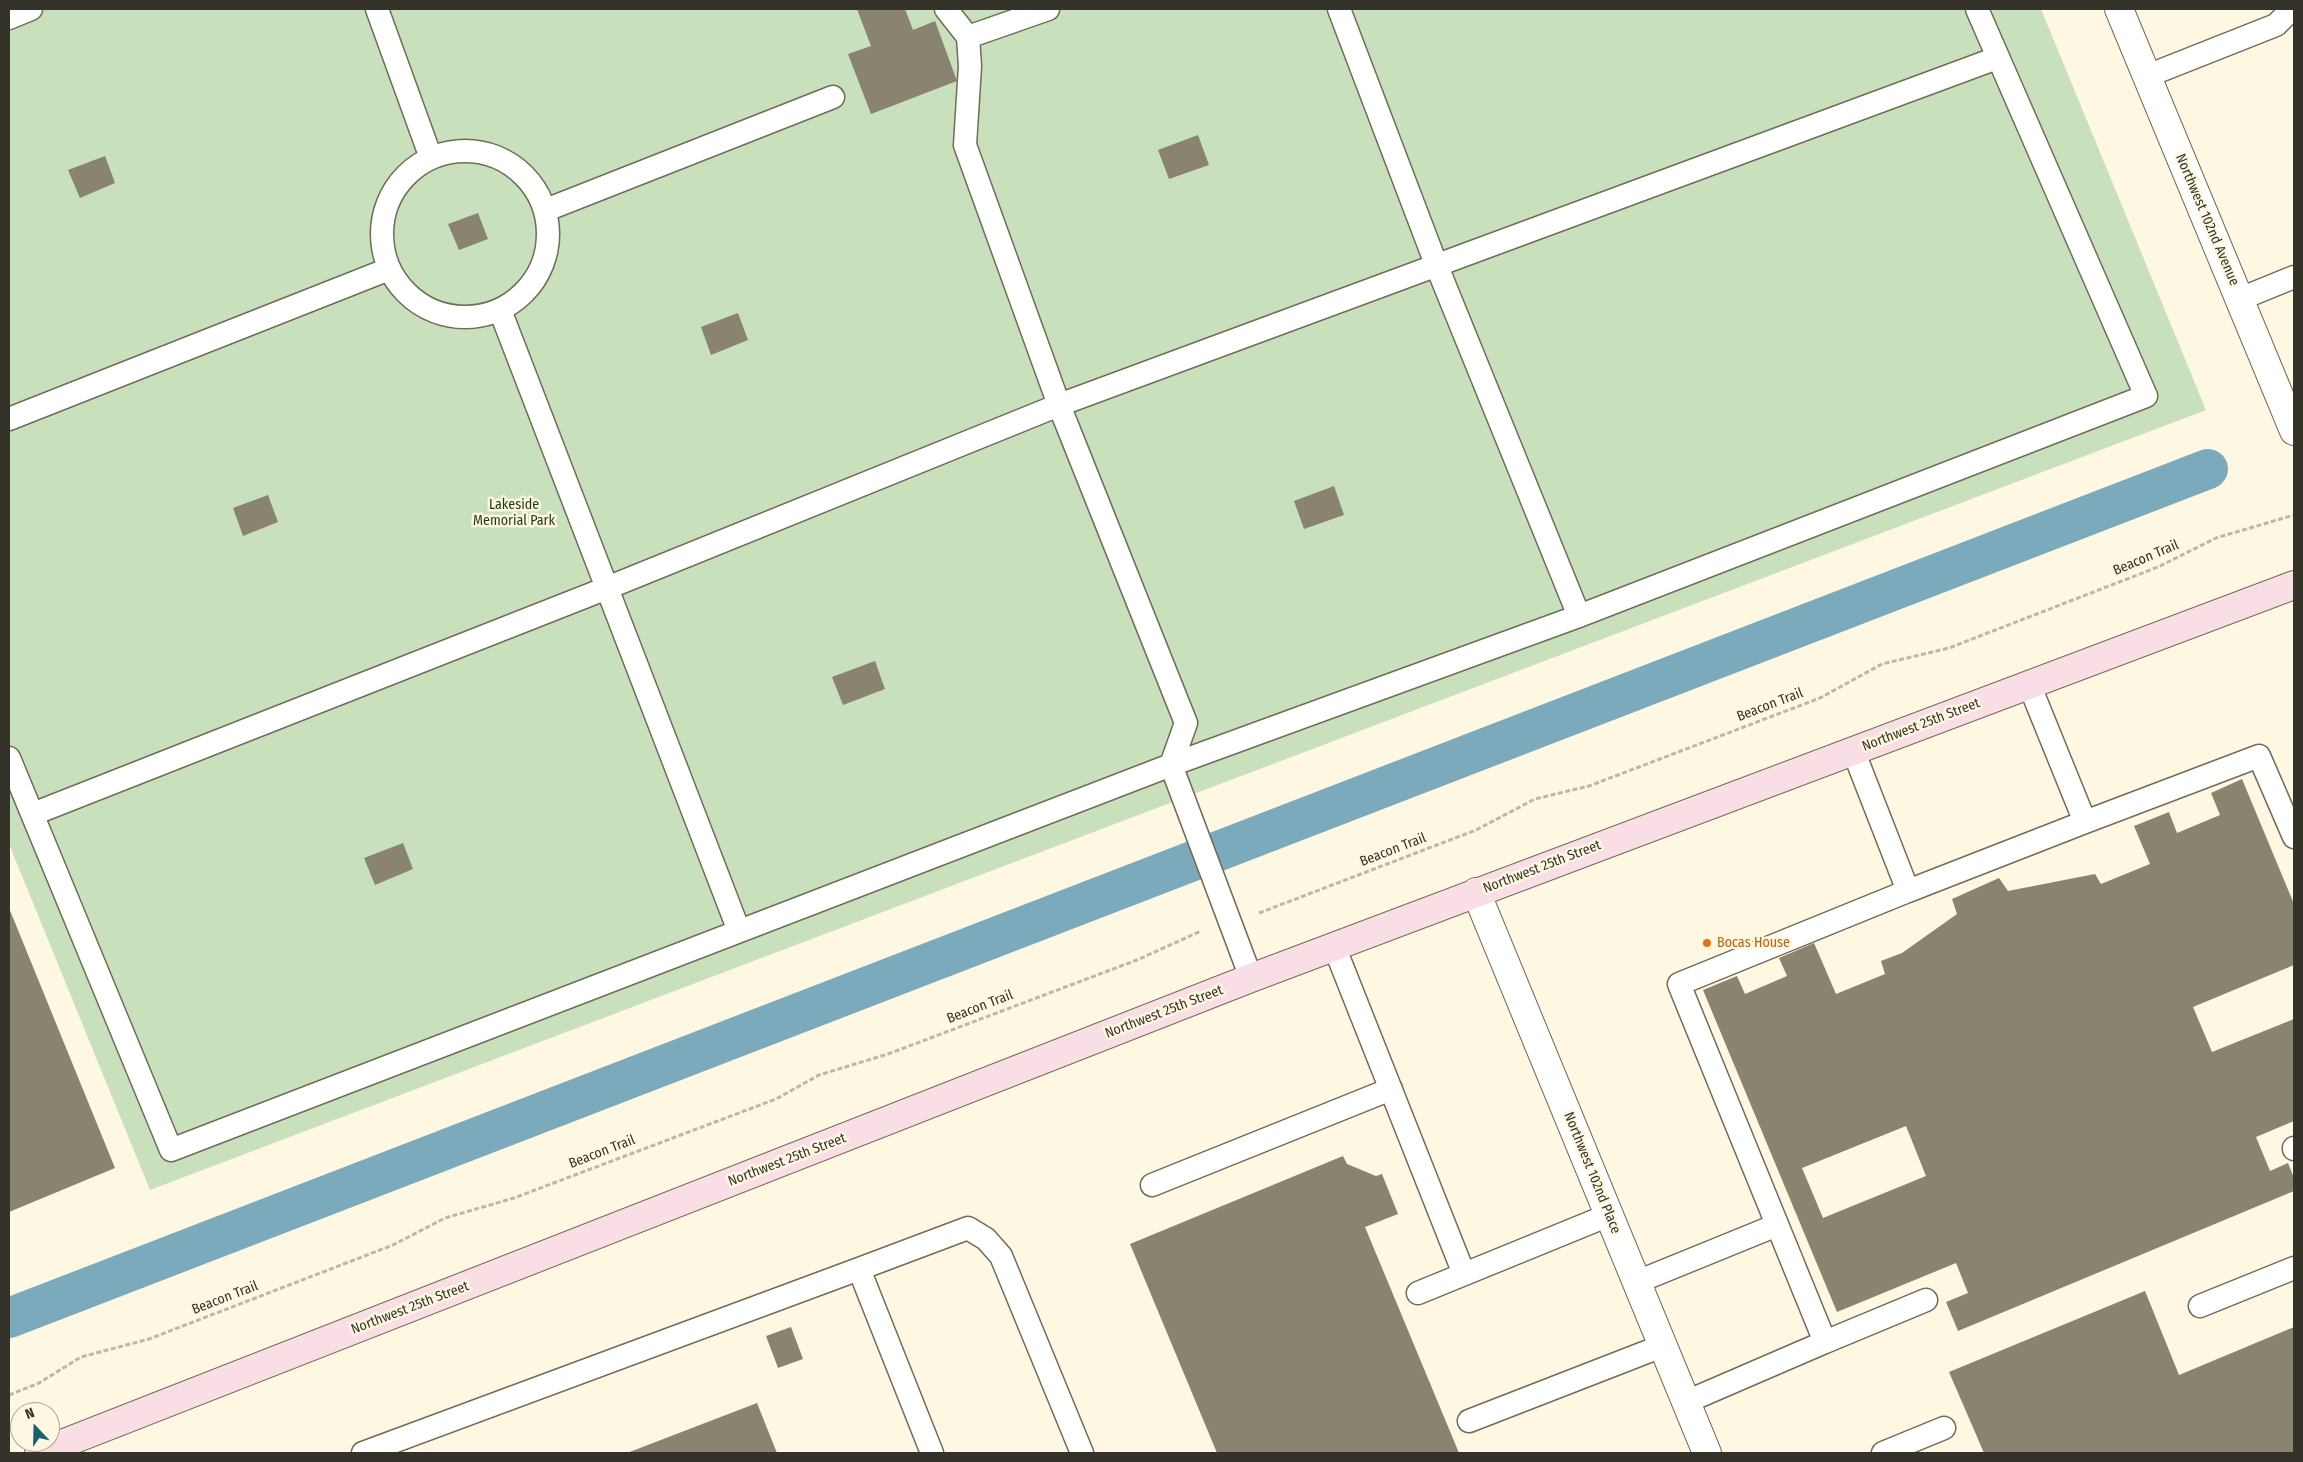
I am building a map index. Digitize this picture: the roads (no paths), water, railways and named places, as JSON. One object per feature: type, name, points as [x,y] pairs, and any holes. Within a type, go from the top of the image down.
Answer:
[{"type":"main road","name":"Northwest 25th Street","points":[[40,1453],[1334,946],[2294,585]]},
{"type":"street","name":"Northwest 102nd Avenue","points":[[2119,9],[2294,431]]},
{"type":"street","name":"Northwest 102nd Place","points":[[1476,892],[1707,1453]]},
{"type":"lane","points":[[9,18],[31,9]]},
{"type":"lane","points":[[377,9],[432,158]]},
{"type":"lane","points":[[946,9],[968,37],[970,66],[965,145],[1059,405],[1186,723],[1171,765],[1251,978]]},
{"type":"lane","points":[[968,37],[1048,9]]},
{"type":"lane","points":[[1339,9],[1436,264],[1579,616]]},
{"type":"lane","points":[[9,758],[171,1150],[1171,765],[1579,616],[2146,396],[1977,9]]},
{"type":"lane","points":[[2147,76],[2276,25],[2292,9]]},
{"type":"lane","points":[[32,814],[607,588],[1059,405],[1997,58]]},
{"type":"lane","points":[[546,210],[833,97]]},
{"type":"lane","points":[[460,151],[501,158],[525,176],[546,210],[549,239],[540,273],[522,296],[500,310],[472,317],[443,315],[417,303],[396,282],[389,269],[381,241],[384,212],[396,186],[417,165],[432,158],[460,151]]},
{"type":"lane","points":[[9,419],[389,269]]},
{"type":"lane","points":[[2240,298],[2294,277]]},
{"type":"lane","points":[[500,310],[739,931]]},
{"type":"lane","points":[[2029,684],[2085,822]]},
{"type":"lane","points":[[1853,750],[1908,891]]},
{"type":"lane","points":[[1824,1342],[1679,984],[1908,891],[2259,756],[2294,837]]},
{"type":"lane","points":[[1334,946],[1464,1274]]},
{"type":"lane","points":[[1152,1185],[1391,1089]]},
{"type":"lane","points":[[1418,1293],[1609,1215]]},
{"type":"lane","points":[[1637,1282],[1777,1225]]},
{"type":"lane","points":[[363,1453],[968,1228],[986,1238],[1001,1256],[1082,1453]]},
{"type":"lane","points":[[2200,1306],[2294,1268]]},
{"type":"lane","points":[[860,1269],[932,1453]]},
{"type":"lane","points":[[1686,1402],[1926,1300]]},
{"type":"lane","points":[[1469,1421],[1662,1346]]},
{"type":"lane","points":[[1883,1453],[1944,1428]]},
{"type":"waterway","points":[[9,1318],[2208,469]]},
{"type":"place","name":"Bocas House","points":[[1707,943]]},
{"type":"park label","name":"Lakeside Memorial Park","points":[[514,514]]}]
